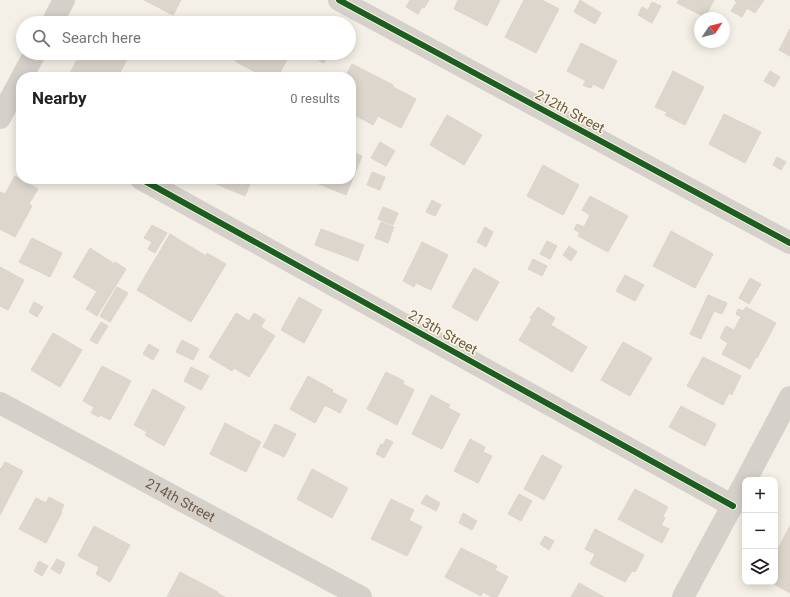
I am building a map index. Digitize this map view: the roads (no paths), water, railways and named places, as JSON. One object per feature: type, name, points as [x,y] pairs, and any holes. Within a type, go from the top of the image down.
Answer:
[{"type":"street","points":[[56,16],[64,0]]},
{"type":"street","name":"212th Street","points":[[339,0],[790,243]]},
{"type":"street","points":[[25,72],[31,60]]},
{"type":"street","points":[[7,109],[16,90]]},
{"type":"street","name":"213th Street","points":[[150,184],[733,506]]},
{"type":"street","points":[[748,477],[790,397]]},
{"type":"street","name":"214th Street","points":[[0,403],[360,597]]},
{"type":"street","points":[[683,597],[742,489]]}]
